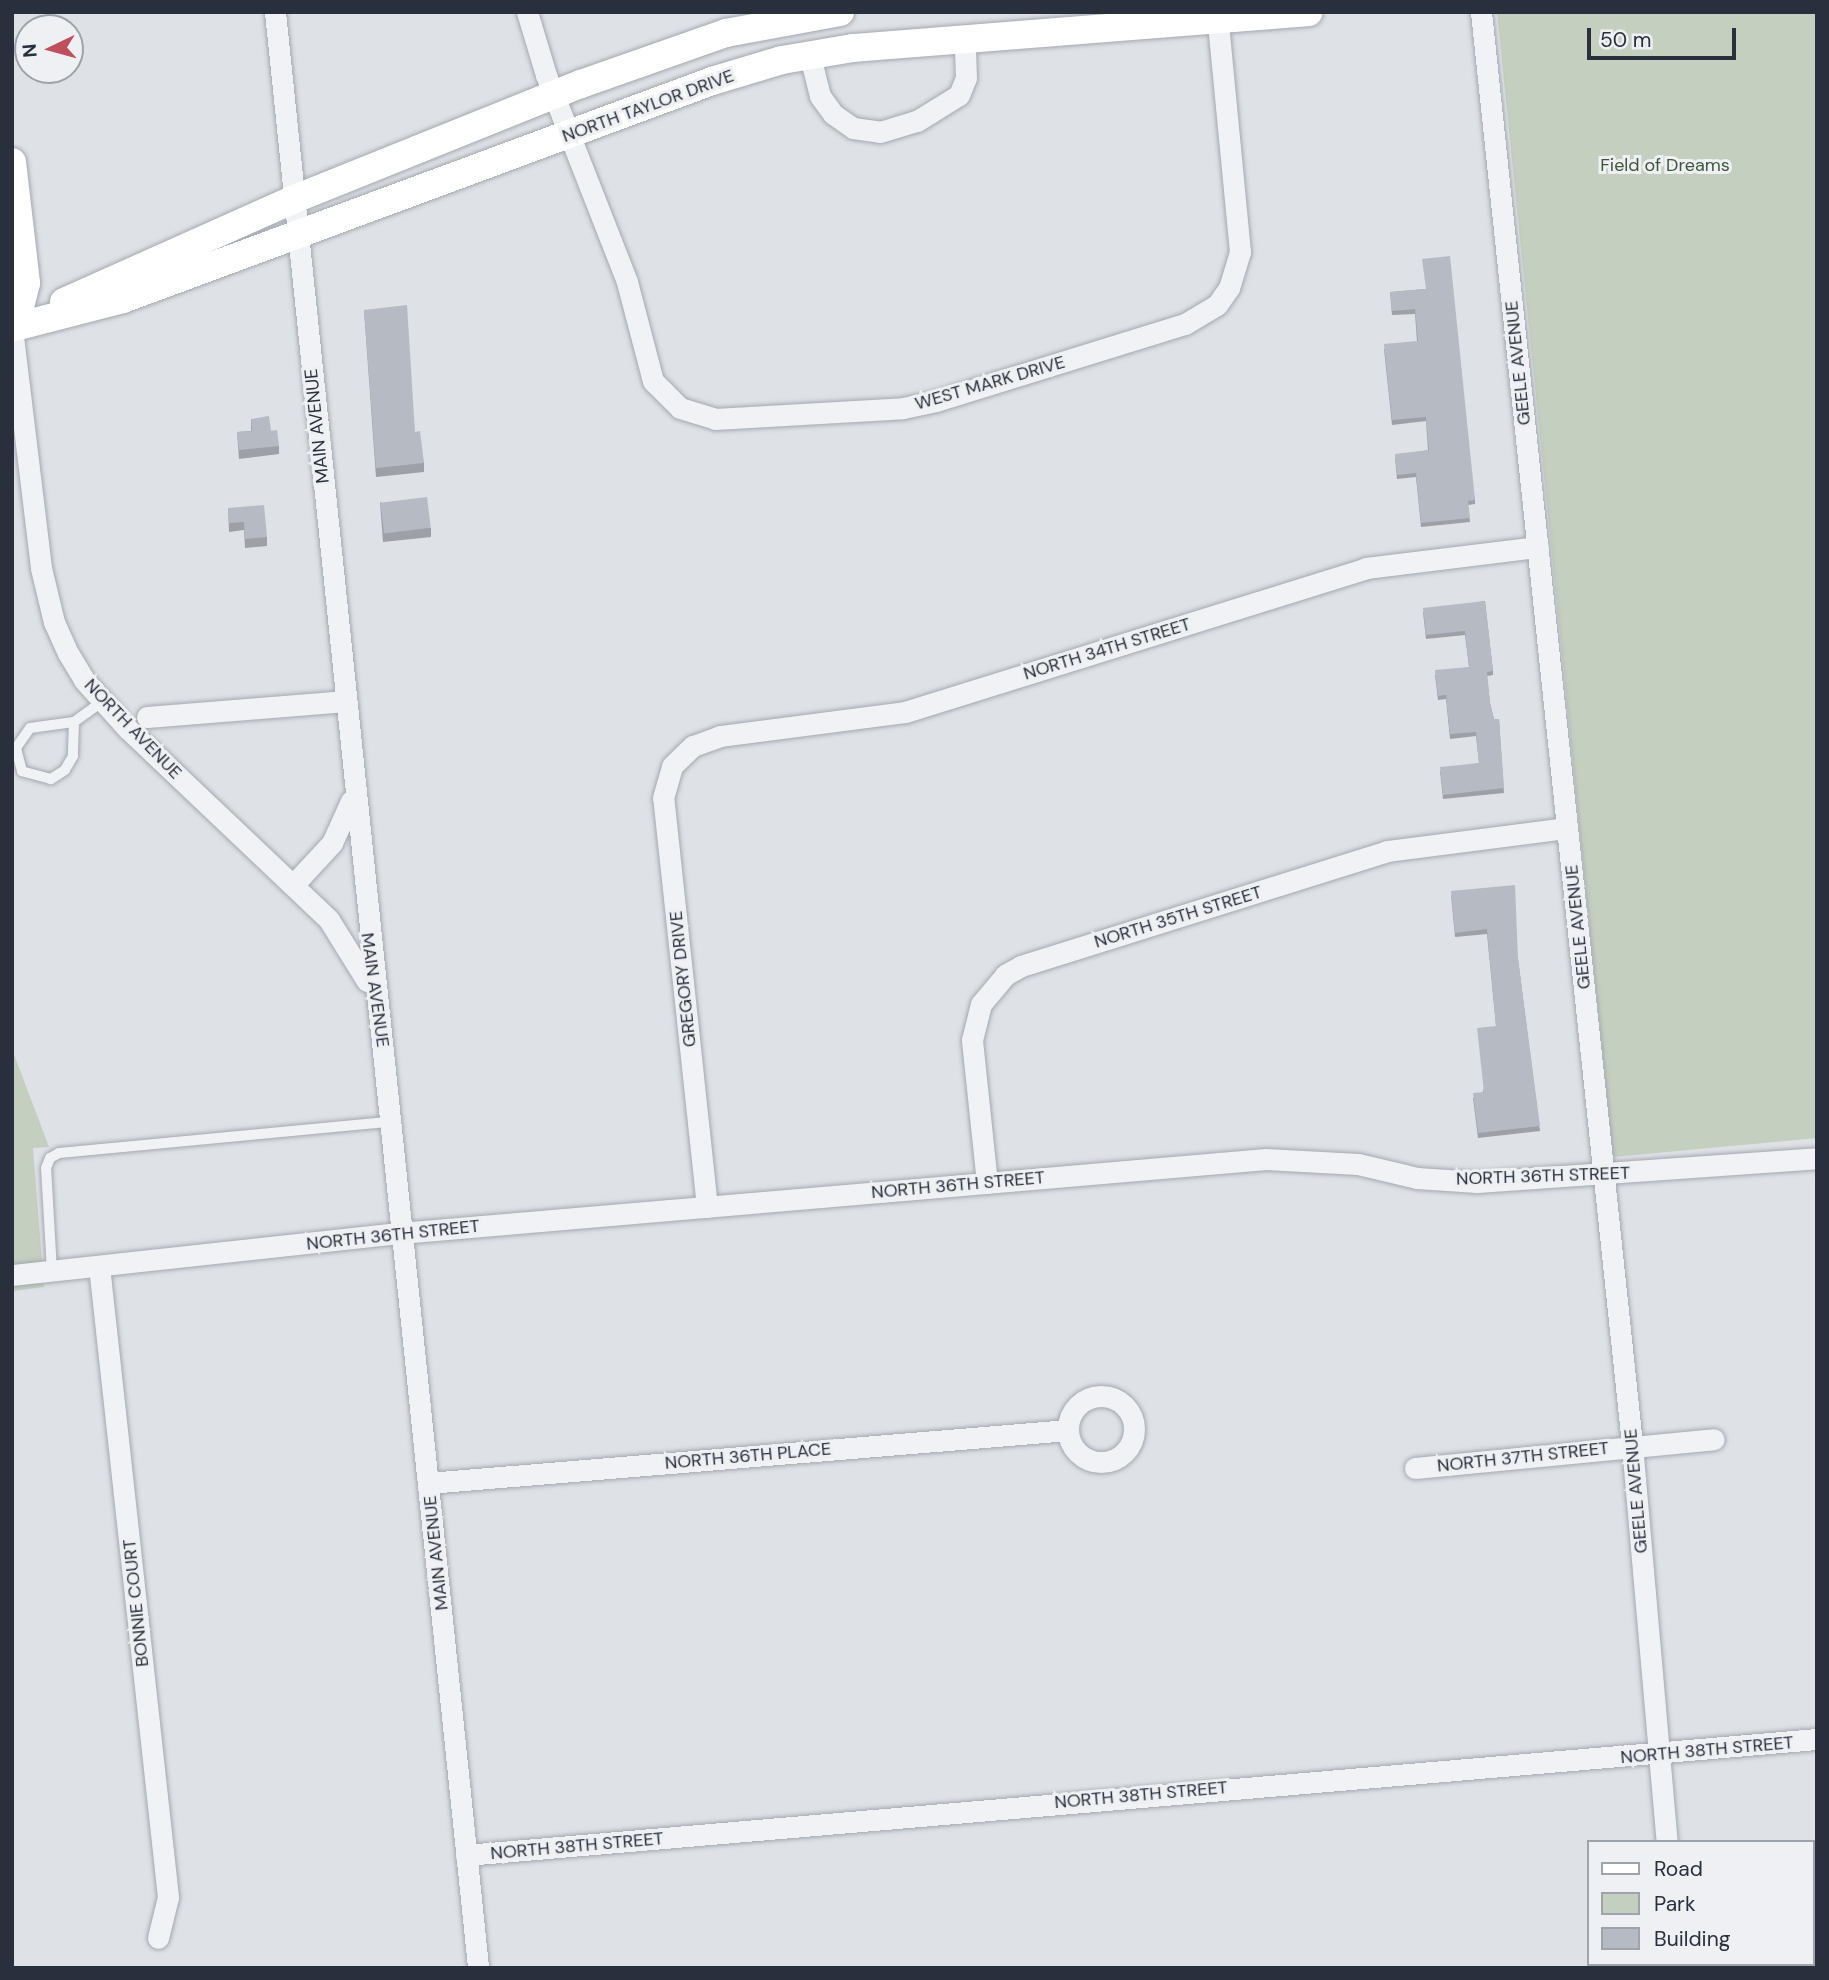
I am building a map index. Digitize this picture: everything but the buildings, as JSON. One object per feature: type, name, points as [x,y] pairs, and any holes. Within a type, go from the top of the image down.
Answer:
[{"type":"main road","points":[[13,326],[119,275],[292,200],[554,95],[726,33],[804,14],[840,12]]},
{"type":"main road","name":"NORTH TAYLOR DRIVE","points":[[13,326],[123,299],[712,81],[810,56],[853,48],[965,41],[1217,16],[1309,12]]},
{"type":"main road","name":"NORTH AVENUE","points":[[12,162],[26,283],[13,326]]},
{"type":"street","name":"MAIN AVENUE","points":[[275,12],[374,998],[382,1028],[400,1233],[478,1968]]},
{"type":"street","name":"WEST MARK DRIVE","points":[[527,12],[554,95],[627,282],[646,364],[665,396],[688,412],[715,419],[904,408],[1185,324],[1217,304],[1229,288],[1240,252],[1217,16]]},
{"type":"street","name":"GEELE AVENUE","points":[[1481,12],[1632,1445],[1667,1840]]},
{"type":"street","points":[[810,56],[817,88],[833,114],[853,128],[880,132],[917,121],[959,95],[966,78],[965,41]]},
{"type":"street","name":"NORTH AVENUE","points":[[13,326],[21,424],[45,594],[68,653],[103,701],[293,884],[348,944],[374,998]]},
{"type":"street","name":"NORTH 34TH STREET","points":[[680,756],[693,746],[720,736],[905,712],[1366,568],[1538,547]]},
{"type":"street","points":[[147,717],[346,701]]},
{"type":"street","name":"GREGORY DRIVE","points":[[680,756],[666,781],[663,798],[707,1207]]},
{"type":"street","points":[[293,884],[332,843],[343,824],[353,793]]},
{"type":"street","name":"NORTH 35TH STREET","points":[[987,1183],[972,1040],[981,1004],[1005,975],[1021,966],[1387,851],[1567,828]]},
{"type":"street","name":"NORTH 36TH STREET","points":[[12,1275],[400,1233],[1266,1159],[1358,1164],[1417,1178],[1477,1182],[1817,1158]]},
{"type":"street","name":"BONNIE COURT","points":[[99,1266],[168,1897],[158,1938]]},
{"type":"street","name":"NORTH 36TH PLACE","points":[[428,1483],[1068,1430]]},
{"type":"street","name":"NORTH 37TH STREET","points":[[1415,1468],[1714,1439]]},
{"type":"street","name":"NORTH 38TH STREET","points":[[466,1855],[1030,1804],[1659,1755],[1817,1740]]},
{"type":"lane","points":[[74,722],[73,756],[65,770],[51,779],[22,771],[16,748],[30,728],[74,722],[103,701]]},
{"type":"lane","points":[[52,1271],[46,1168],[50,1158],[59,1153],[390,1122]]},
{"type":"green space","name":"Field of Dreams","points":[[1497,12],[1817,12],[1817,1138],[1613,1157]]},
{"type":"green space","points":[[12,1049],[49,1147],[33,1148],[44,1287],[12,1291]]}]
